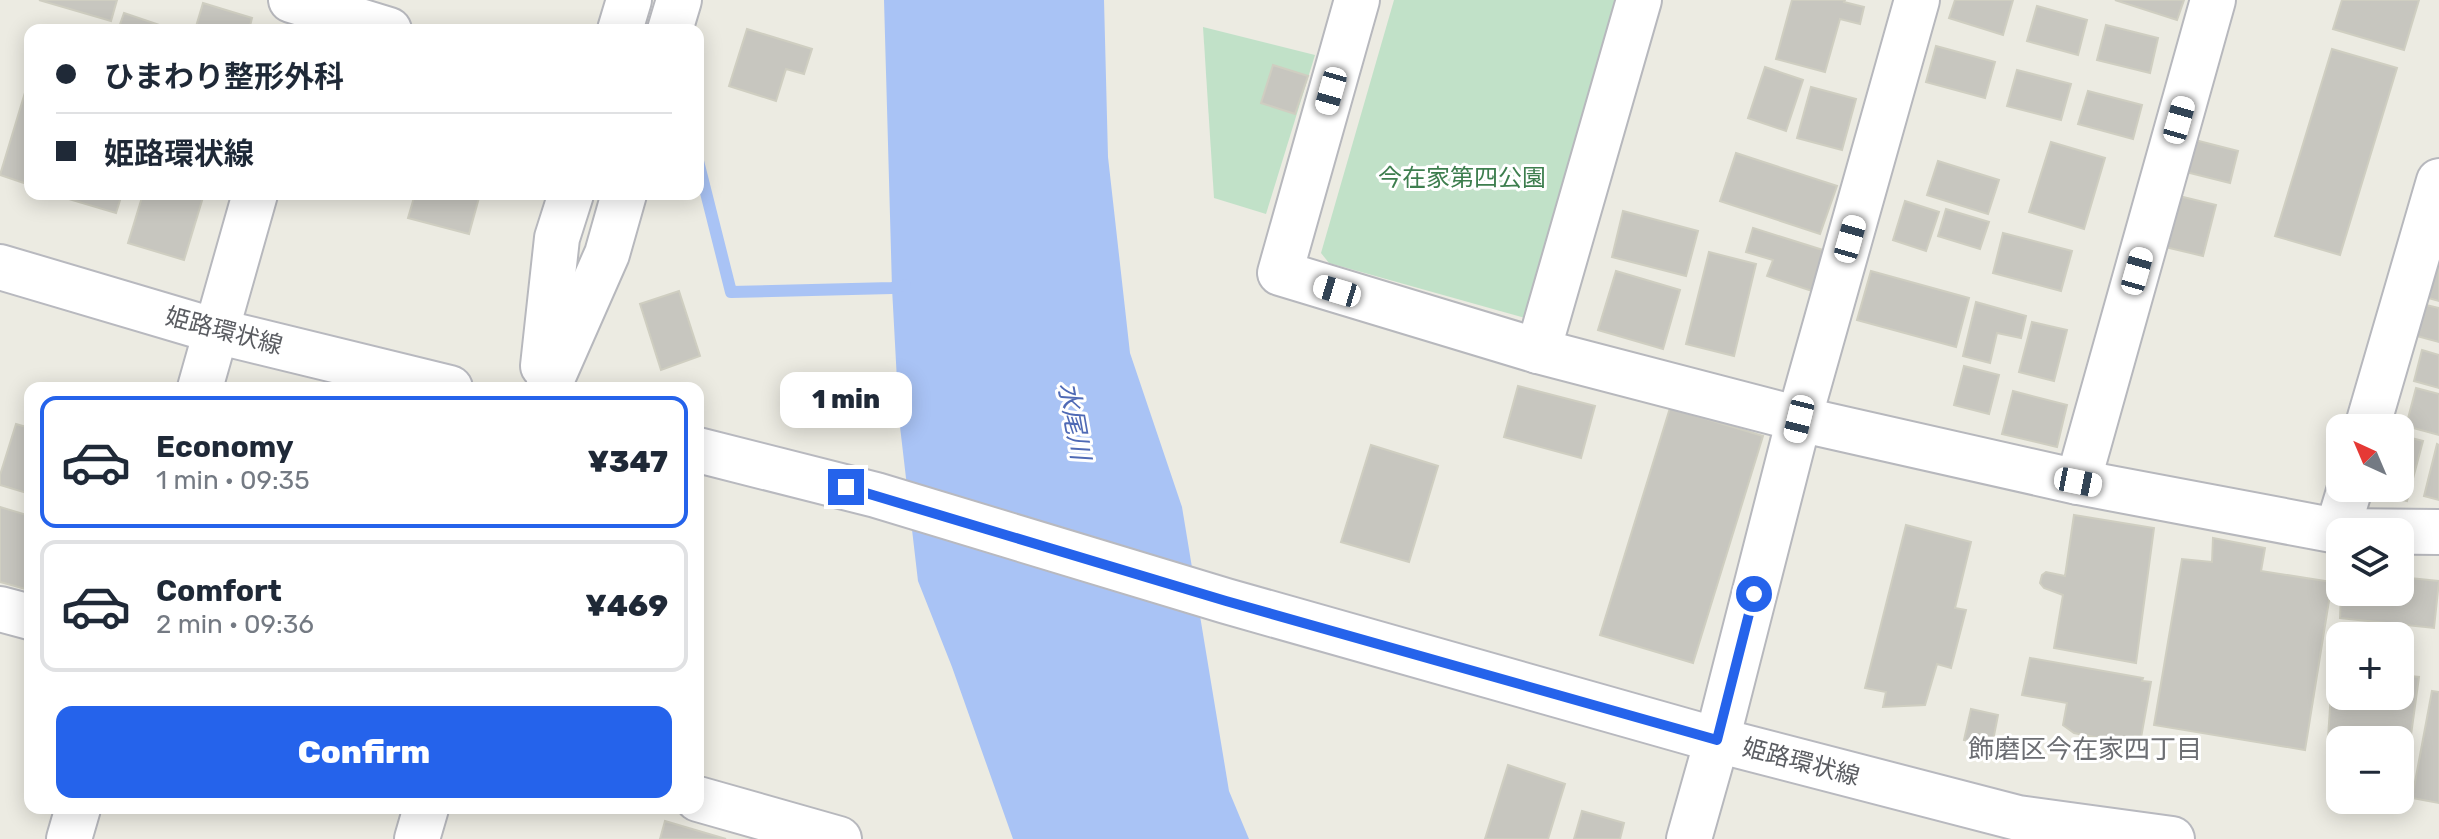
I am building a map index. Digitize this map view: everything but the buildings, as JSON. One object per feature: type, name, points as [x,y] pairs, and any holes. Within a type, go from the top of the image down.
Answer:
[{"type":"street","points":[[622,24],[629,0]]},
{"type":"street","points":[[672,24],[679,0]]},
{"type":"street","points":[[1357,0],[1280,273],[1538,351],[1799,419],[2078,482],[2326,529]]},
{"type":"street","points":[[1538,351],[1639,0]]},
{"type":"street","points":[[1689,839],[1799,419],[1917,0]]},
{"type":"street","points":[[2078,482],[2213,0]]},
{"type":"street","points":[[302,9],[364,24]]},
{"type":"street","points":[[2371,414],[2439,181]]},
{"type":"street","points":[[202,382],[253,200]]},
{"type":"street","points":[[542,382],[557,238],[569,200]]},
{"type":"street","points":[[551,382],[607,254],[622,200]]},
{"type":"street","name":"姫路環状線","points":[[0,267],[216,331],[425,382]]},
{"type":"street","name":"姫路環状線","points":[[704,452],[876,495],[1226,601],[1717,740],[2018,818],[2172,839]]},
{"type":"street","points":[[2414,532],[2439,532]]},
{"type":"street","points":[[0,609],[24,615]]},
{"type":"street","points":[[704,801],[832,838]]},
{"type":"street","points":[[69,839],[76,814]]},
{"type":"street","points":[[417,839],[424,814]]},
{"type":"green space","name":"今在家第四公園","points":[[1394,0],[1632,0],[1529,319],[1329,263],[1321,253]]},
{"type":"green space","points":[[1203,27],[1315,55],[1266,214],[1214,198]]},
{"type":"water","name":"水尾川","points":[[884,0],[1104,0],[1108,157],[1130,353],[1182,507],[1229,791],[1249,839],[1013,839],[918,581],[899,418]]},
{"type":"waterway","points":[[704,185],[731,292],[892,288],[905,285]]},
{"type":"district","name":"飾磨区今在家四丁目","points":[[2085,749]]},
{"type":"route","points":[[846,487],[1226,601],[1717,740],[1754,594]]}]
